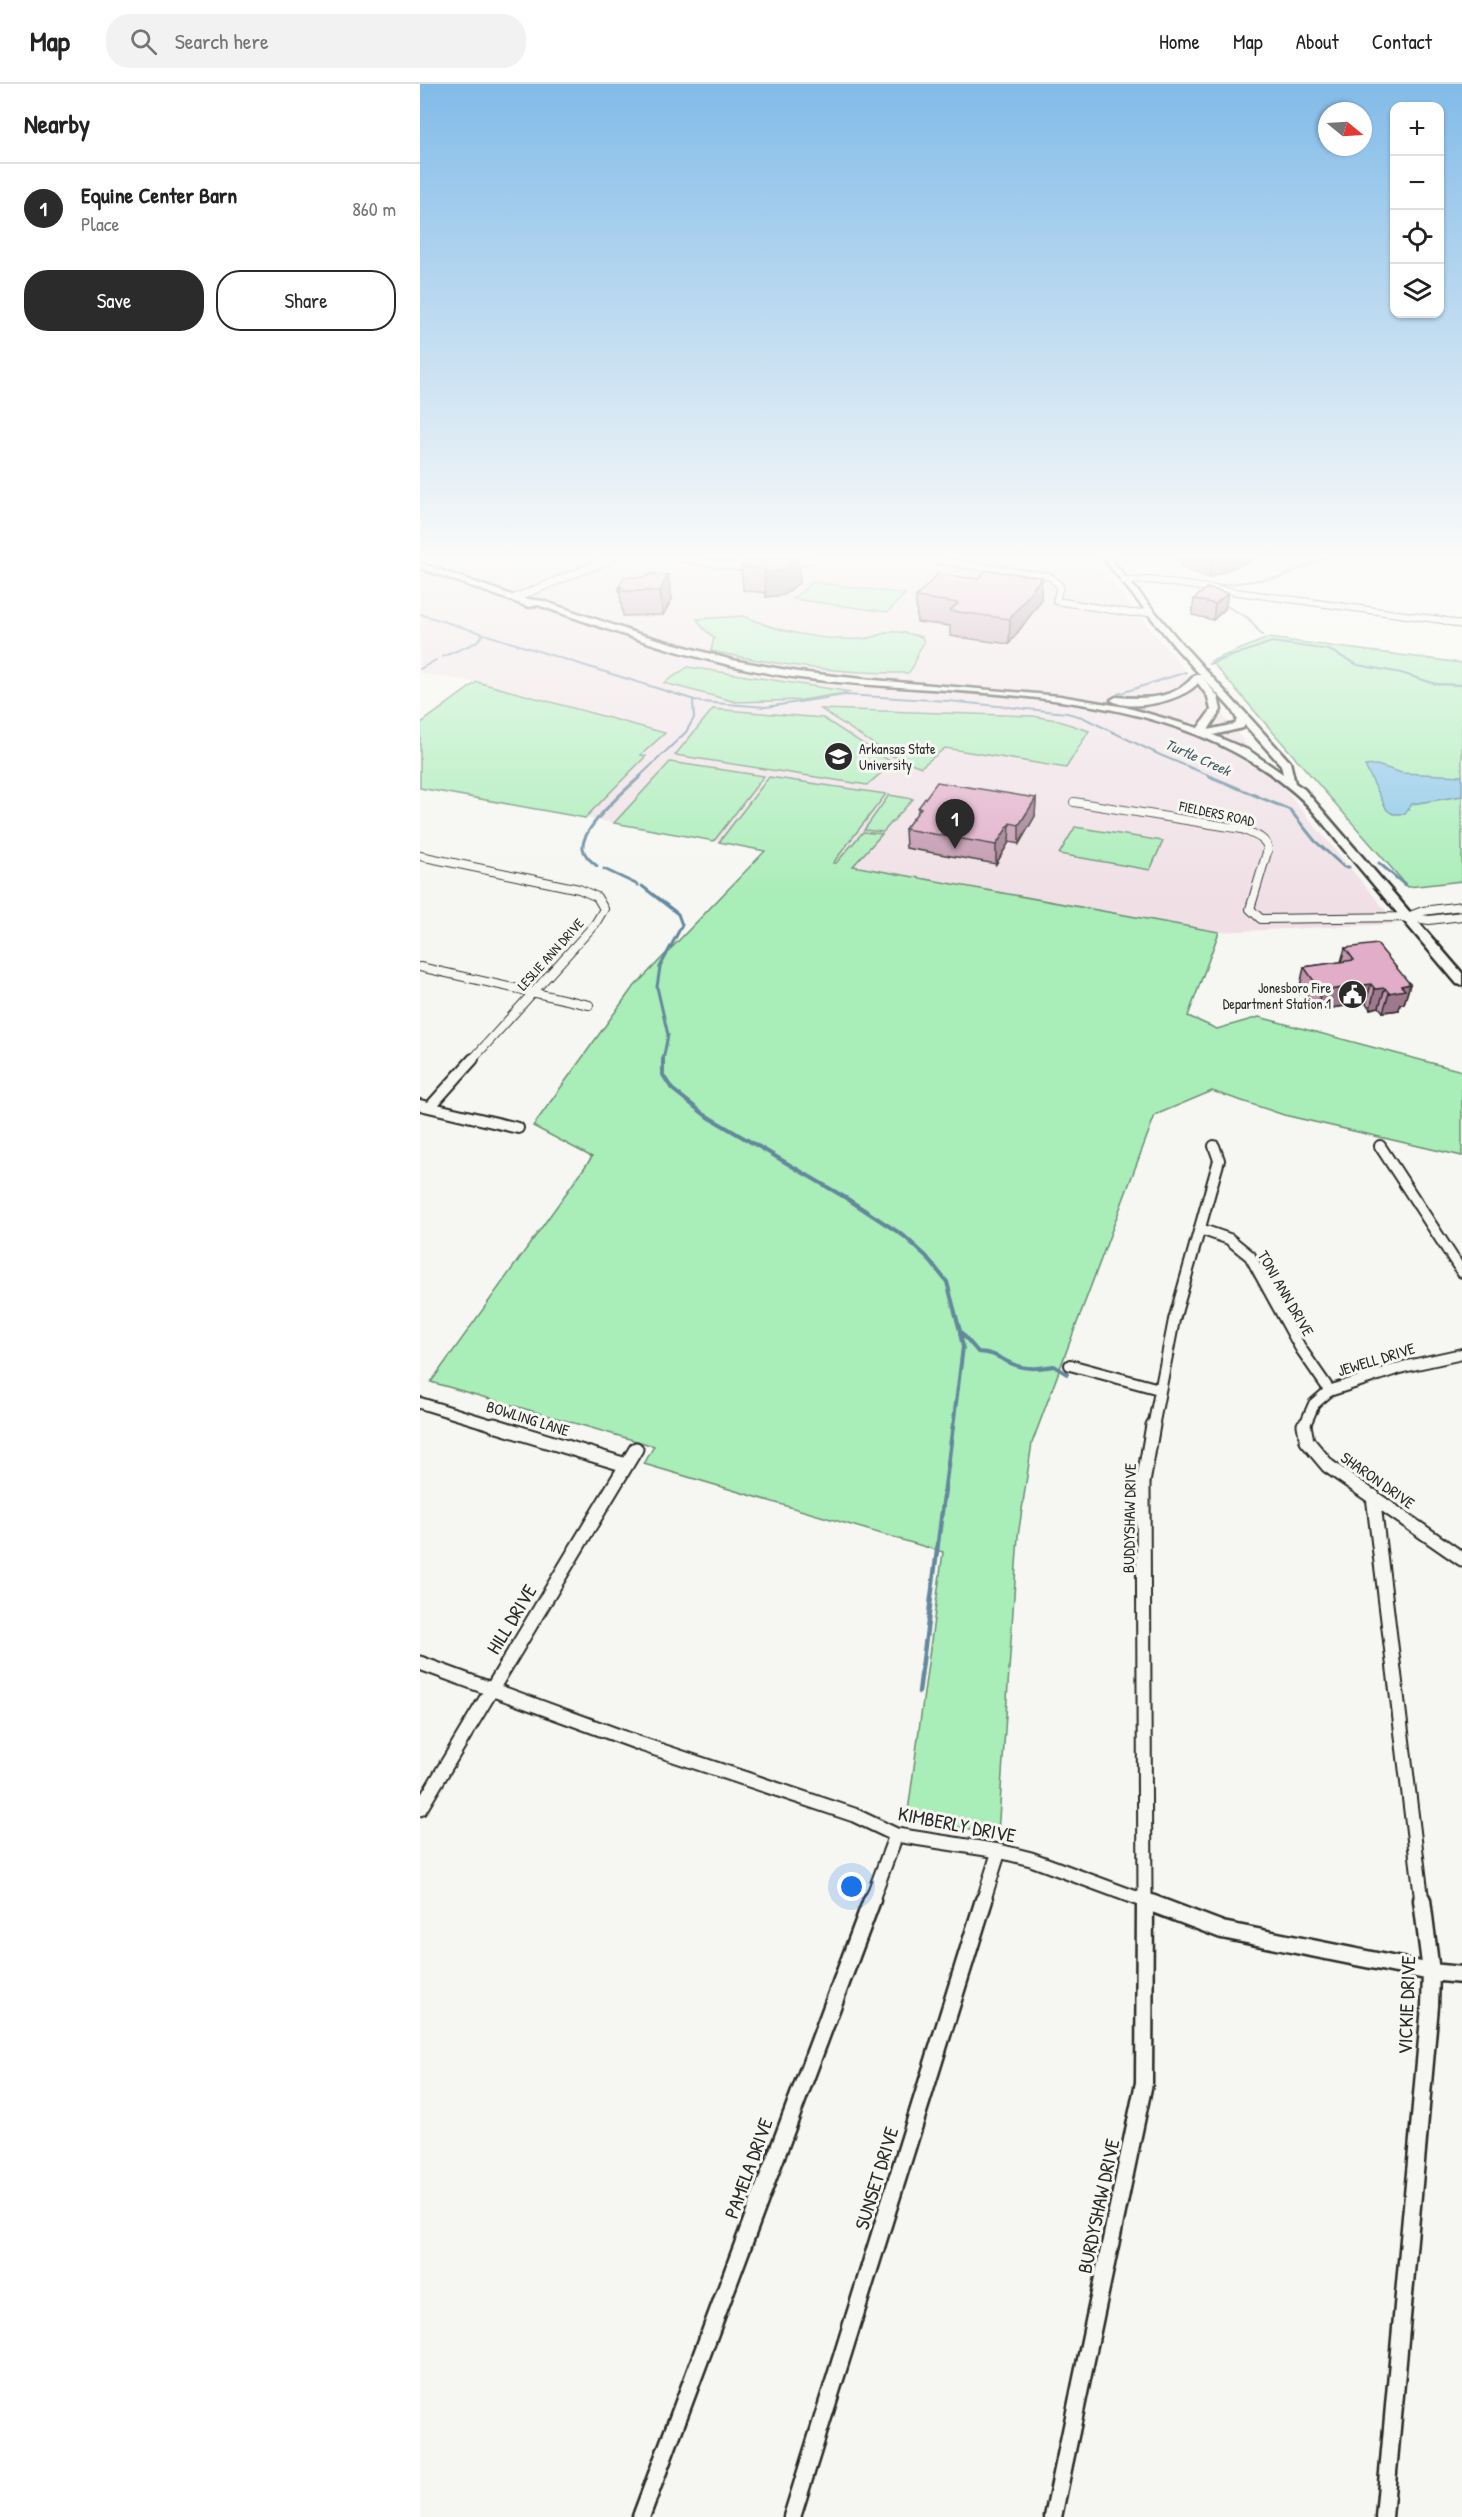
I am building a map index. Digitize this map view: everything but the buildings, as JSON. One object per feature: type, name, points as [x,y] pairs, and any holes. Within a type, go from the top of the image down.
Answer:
[{"type":"highway","points":[[757,672],[834,683],[1041,701],[1134,713]]},
{"type":"highway","points":[[780,672],[846,680],[1034,695],[1151,701],[1182,694],[1192,686],[1197,677],[1213,697],[1216,710],[1203,728],[1202,735]]},
{"type":"highway","points":[[1034,695],[1094,702],[1202,735],[1249,756],[1290,783],[1309,800],[1462,981]]},
{"type":"highway","points":[[1202,735],[1239,726],[1242,719],[1236,709]]},
{"type":"highway","points":[[1236,709],[1286,764],[1290,783]]},
{"type":"main road","points":[[1194,672],[1197,677]]},
{"type":"main road","points":[[1202,672],[1236,709]]},
{"type":"street","name":"FIELDERS ROAD","points":[[1074,802],[1228,827],[1262,837],[1268,849],[1250,903],[1250,909],[1254,915],[1261,919],[1408,917]]},
{"type":"street","name":"LESLIE ANN DRIVE","points":[[420,856],[579,889],[597,897],[603,906],[600,918],[534,993],[425,1106]]},
{"type":"street","points":[[1408,917],[1423,911],[1462,906]]},
{"type":"street","points":[[1408,917],[1429,920],[1462,916]]},
{"type":"street","points":[[420,967],[589,1005]]},
{"type":"street","points":[[425,1106],[518,1128]]},
{"type":"street","name":"BUDDYSHAW DRIVE","points":[[1145,1900],[1143,1483],[1159,1389],[1174,1320],[1219,1160],[1215,1146]]},
{"type":"street","points":[[1380,1146],[1462,1272]]},
{"type":"street","name":"TONI ANN DRIVE","points":[[1200,1229],[1229,1239],[1250,1256],[1301,1349],[1330,1391]]},
{"type":"street","name":"JEWELL DRIVE","points":[[1309,1412],[1322,1395],[1330,1391],[1402,1366],[1462,1354]]},
{"type":"street","points":[[1070,1365],[1159,1389]]},
{"type":"street","name":"BOWLING LANE","points":[[420,1403],[626,1465]]},
{"type":"street","name":"SHARON DRIVE","points":[[1309,1412],[1305,1417],[1304,1435],[1313,1451],[1328,1466],[1462,1559]]},
{"type":"street","name":"HILL DRIVE","points":[[420,1809],[636,1449]]},
{"type":"street","name":"VICKIE DRIVE","points":[[1372,1496],[1431,1972],[1430,2006],[1384,2517]]},
{"type":"street","name":"KIMBERLY DRIVE","points":[[420,1663],[641,1744],[854,1815],[896,1835],[999,1851],[1031,1859],[1222,1930],[1431,1972],[1462,1975]]},
{"type":"street","name":"PAMELA DRIVE","points":[[641,2517],[896,1835]]},
{"type":"street","name":"SUNSET DRIVE","points":[[792,2517],[999,1851]]},
{"type":"street","name":"BURDYSHAW DRIVE","points":[[1053,2517],[1144,2083],[1145,1900]]},
{"type":"shaded area","name":"Arkansas State University","points":[[1186,672],[1397,924],[1219,932],[420,788],[420,724],[476,682],[420,673]]},
{"type":"green space","points":[[681,672],[718,672],[851,692],[802,700],[736,702],[664,683]]},
{"type":"green space","points":[[852,672],[909,672],[908,673]]},
{"type":"green space","points":[[1220,672],[1462,672],[1462,881],[1408,887]]},
{"type":"green space","points":[[477,682],[665,733],[641,755],[646,756],[585,818],[420,788],[420,724]]},
{"type":"green space","points":[[713,709],[823,718],[893,763],[867,785],[675,755]]},
{"type":"green space","points":[[821,709],[1033,716],[1056,720],[1089,731],[1066,768],[945,748],[921,767],[890,755]]},
{"type":"green space","points":[[670,762],[764,776],[714,841],[614,823]]},
{"type":"green space","points":[[769,777],[886,794],[833,863],[836,863],[863,832],[882,834],[853,866],[1219,932],[1188,1016],[1217,1029],[1259,1017],[1462,1071],[1462,1156],[1284,1115],[1212,1091],[1155,1115],[1032,1443],[1018,1536],[998,1834],[907,1819],[943,1552],[644,1464],[654,1446],[431,1382],[592,1157],[533,1126],[631,990],[765,851],[719,842]]},
{"type":"green space","points":[[889,795],[913,799],[883,832],[864,830]]},
{"type":"green space","points":[[1075,827],[1163,841],[1150,870],[1059,854]]},
{"type":"water","points":[[1377,765],[1402,773],[1462,776],[1462,796],[1412,804],[1405,814],[1393,814],[1387,810],[1365,766]]},
{"type":"waterway","name":"Turtle Creek","points":[[604,672],[701,702],[766,707],[845,695],[948,701],[1067,713],[1082,717],[1160,755],[1213,777]]},
{"type":"waterway","points":[[1118,694],[1186,672]]},
{"type":"waterway","points":[[1393,672],[1436,684],[1462,685]]},
{"type":"waterway","points":[[639,777],[686,732],[694,718],[693,700]]},
{"type":"waterway","points":[[597,866],[585,853],[584,840],[606,809],[641,776]]},
{"type":"waterway","name":"Turtle Creek","points":[[1209,776],[1290,810],[1315,841],[1344,867],[1349,867]]},
{"type":"waterway","name":"Turtle Creek","points":[[1379,863],[1405,885]]},
{"type":"waterway","points":[[604,869],[638,885]]},
{"type":"waterway","points":[[642,886],[678,914],[682,925],[660,967],[657,987],[668,1035],[663,1060]]},
{"type":"waterway","points":[[663,1060],[663,1075],[672,1089],[705,1115],[846,1198],[904,1236],[926,1256],[947,1282],[960,1331],[978,1352],[994,1355],[1025,1368],[1054,1366],[1067,1374]]},
{"type":"waterway","points":[[953,1427],[963,1347],[960,1333]]},
{"type":"waterway","points":[[919,1692],[953,1425]]},
{"type":"place","name":"Arkansas State University","points":[[838,756]]},
{"type":"place","name":"Equine Center Barn","points":[[955,849]]},
{"type":"place","name":"Jonesboro Fire Department Station 1","points":[[1352,995]]}]
